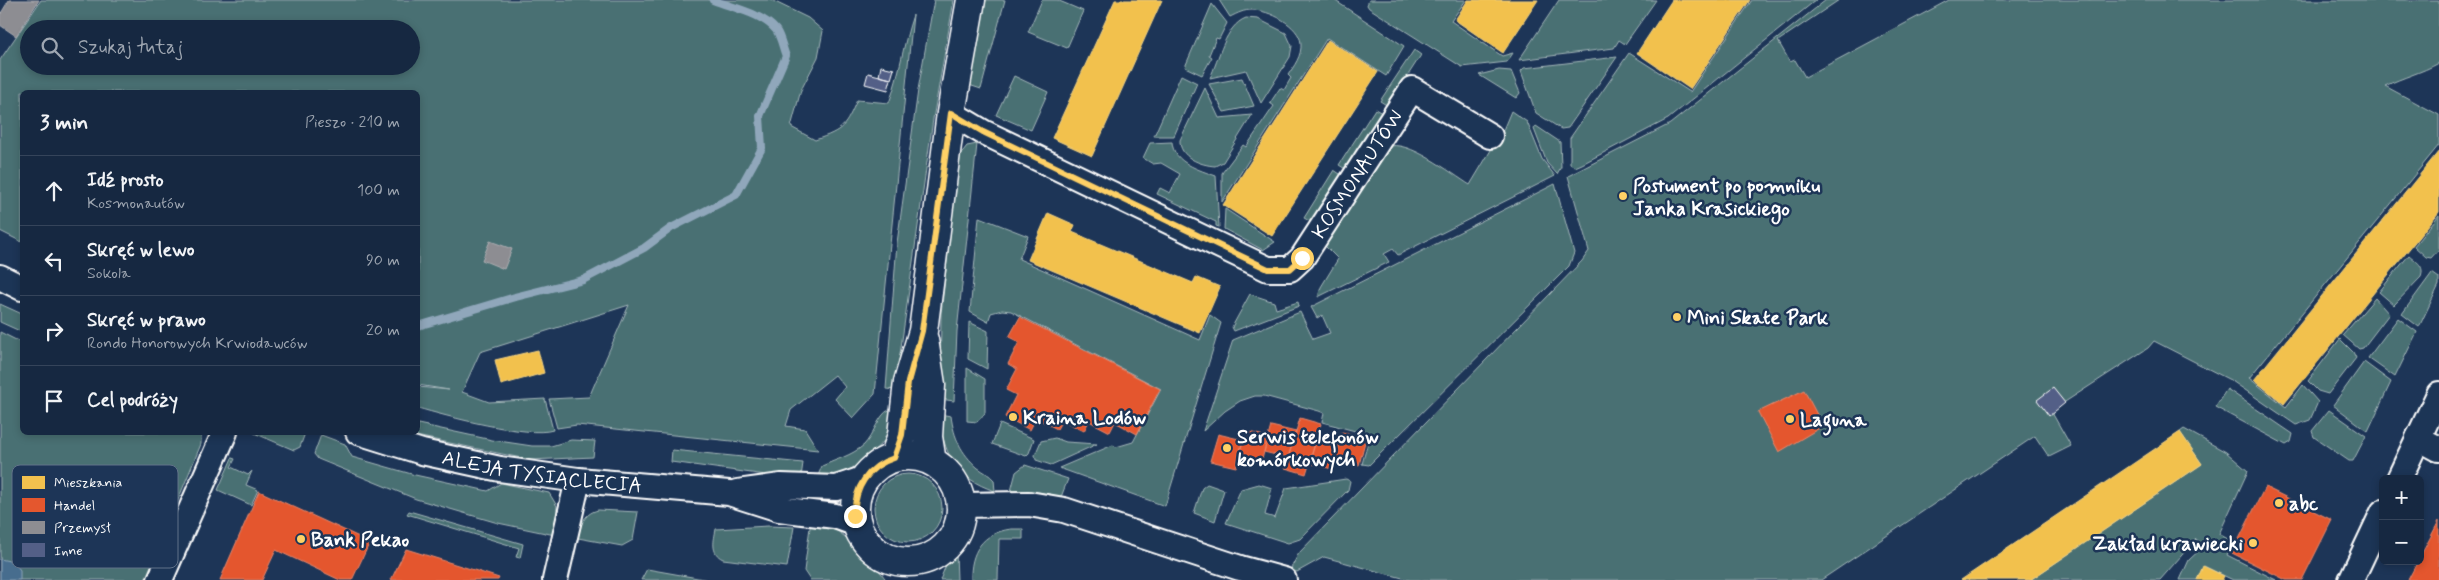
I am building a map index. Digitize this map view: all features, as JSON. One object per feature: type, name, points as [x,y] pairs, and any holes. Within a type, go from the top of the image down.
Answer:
[{"type":"street","points":[[894,458],[902,435],[908,382],[922,331],[951,113],[971,0]]},
{"type":"street","name":"KOSMONAUTÓW","points":[[951,113],[991,136],[1268,269],[1290,269],[1302,258],[1412,89],[1490,136]]},
{"type":"street","points":[[0,277],[20,287]]},
{"type":"street","points":[[922,331],[931,385],[928,437],[932,462]]},
{"type":"street","points":[[2401,475],[2439,394]]},
{"type":"street","points":[[178,539],[224,435]]},
{"type":"street","name":"ALEJA TYSIĄCLECIA","points":[[368,435],[455,460],[578,480],[729,493],[781,486],[836,488],[864,479]]},
{"type":"street","points":[[2418,438],[2439,449]]},
{"type":"street","points":[[910,456],[932,462],[945,471],[954,483],[961,505],[960,521],[954,535],[930,568],[910,562],[893,569],[868,544],[857,524],[855,501],[864,479],[874,468],[894,458],[910,456]]},
{"type":"street","points":[[554,580],[578,480]]},
{"type":"street","name":"ALEJA TYSIĄCLECIA","points":[[729,493],[779,509],[835,516],[857,524]]},
{"type":"street","points":[[961,505],[1028,504],[1064,510],[1284,580]]},
{"type":"street","points":[[2351,580],[2379,520]]},
{"type":"street","points":[[160,580],[165,568]]},
{"type":"green space","points":[[41,0],[771,0],[808,18],[823,31],[818,57],[801,90],[791,127],[815,140],[838,130],[846,122],[857,100],[889,103],[913,15],[875,394],[853,418],[835,399],[845,387],[835,375],[791,410],[786,426],[805,429],[818,450],[577,425],[557,428],[549,399],[589,397],[629,305],[480,352],[462,392],[489,402],[545,399],[553,430],[541,432],[506,429],[420,409],[420,387],[449,390],[420,385],[420,90],[20,90],[20,241],[0,231],[0,60],[20,31],[20,75],[420,75],[420,20],[27,20]]},
{"type":"green space","points":[[934,0],[954,0],[933,119],[895,390],[886,389],[897,243],[918,90]]},
{"type":"green space","points":[[986,0],[1005,0],[981,89],[969,85]]},
{"type":"green space","points":[[1042,0],[1057,0],[1083,11],[1067,48],[1028,32]]},
{"type":"green space","points":[[1219,0],[1334,0],[1404,46],[1386,76],[1327,38],[1222,202],[1222,173],[1243,145],[1246,147],[1274,106],[1270,103],[1280,88],[1284,90],[1291,78],[1288,75],[1299,56],[1301,43],[1295,30],[1282,20],[1267,13],[1252,10],[1230,17]]},
{"type":"green space","points":[[1369,0],[1466,0],[1451,21],[1502,56],[1513,53],[1507,62],[1462,67],[1369,8],[1367,5]]},
{"type":"green space","points":[[1559,0],[1656,0],[1625,44],[1619,40],[1614,48],[1519,60]]},
{"type":"green space","points":[[1752,0],[1816,0],[1668,119],[1582,164],[1575,167],[1570,164],[1570,138],[1629,53],[1690,92]]},
{"type":"green space","points":[[1826,0],[1839,0],[1778,41],[1790,62],[1795,60],[1805,77],[1949,0],[2439,0],[2439,63],[2385,86],[2439,115],[2439,145],[2249,378],[2286,407],[2303,385],[2318,402],[2310,420],[2296,425],[2232,381],[2154,341],[2148,348],[2051,411],[2071,446],[2049,457],[2035,436],[1821,580],[1410,580],[1324,557],[1297,572],[1290,570],[1299,553],[1582,261],[1589,251],[1568,176],[1670,124]]},
{"type":"green space","points":[[1212,4],[1227,23],[1219,39],[1216,38],[1209,55],[1212,57],[1202,75],[1185,67]]},
{"type":"green space","points":[[1246,18],[1258,19],[1286,33],[1292,46],[1290,57],[1261,103],[1246,70],[1210,78],[1228,35],[1239,22]]},
{"type":"green space","points":[[1414,50],[1421,55],[1388,106],[1380,101]]},
{"type":"green space","points":[[1617,57],[1568,128],[1561,129],[1536,113],[1521,71],[1524,68]]},
{"type":"green space","points":[[1499,70],[1511,71],[1520,93],[1516,98],[1479,75]]},
{"type":"green space","points":[[1181,75],[1197,83],[1174,136],[1154,136]]},
{"type":"green space","points":[[1014,76],[1048,92],[1031,130],[996,115]]},
{"type":"green space","points":[[1242,78],[1254,106],[1224,112],[1209,84]]},
{"type":"green space","points":[[1205,88],[1219,118],[1252,115],[1223,162],[1215,166],[1203,164],[1192,159],[1183,151],[1180,140]]},
{"type":"green space","points":[[1375,109],[1382,113],[1347,170],[1339,165]]},
{"type":"green space","points":[[1511,111],[1527,122],[1542,159],[1555,176],[1398,255],[1393,249],[1384,254],[1389,262],[1318,297],[1321,287],[1338,259],[1323,244],[1387,147],[1396,146],[1417,152],[1470,185],[1503,130]]},
{"type":"green space","points":[[1536,126],[1560,142],[1561,167],[1557,174],[1547,163],[1534,129]]},
{"type":"green space","points":[[1172,142],[1177,155],[1188,165],[1216,176],[1219,227],[1216,226],[1216,222],[1157,194],[1160,188],[1170,193],[1180,174],[1161,163],[1153,164],[1143,158],[1150,143]]},
{"type":"green space","points":[[977,144],[957,331],[954,401],[940,399],[941,314],[959,156],[967,146]]},
{"type":"green space","points":[[1334,170],[1343,176],[1313,223],[1304,218]]},
{"type":"green space","points":[[1555,184],[1574,253],[1569,266],[1369,465],[1362,464],[1370,435],[1322,422],[1324,413],[1319,411],[1264,396],[1255,396],[1240,401],[1225,411],[1203,431],[1233,340],[1300,312],[1313,339],[1330,333],[1322,315],[1317,318],[1311,307]]},
{"type":"green space","points":[[1225,209],[1275,242],[1263,250],[1224,229]]},
{"type":"green space","points":[[2439,215],[2439,249],[2431,258],[2426,257],[2414,246]]},
{"type":"green space","points":[[979,217],[1028,236],[1019,259],[1200,340],[1210,315],[1221,323],[1165,506],[1059,468],[1113,445],[1116,447],[1133,442],[1161,389],[1011,311],[1002,310],[991,313],[988,322],[970,312]]},
{"type":"green space","points":[[2409,255],[2421,267],[2421,277],[2394,305],[2379,292]]},
{"type":"green space","points":[[2432,273],[2439,278],[2439,285],[2419,327],[2402,314]]},
{"type":"green space","points":[[1250,294],[1274,302],[1276,309],[1298,302],[1299,306],[1234,331],[1232,327]]},
{"type":"green space","points":[[2375,298],[2389,314],[2363,348],[2359,349],[2343,335]]},
{"type":"green space","points":[[0,304],[20,313],[20,331],[0,322]]},
{"type":"green space","points":[[2398,318],[2417,332],[2395,377],[2368,358]]},
{"type":"green space","points":[[969,322],[988,331],[987,369],[968,359]]},
{"type":"green space","points":[[0,332],[20,342],[20,435],[201,435],[201,444],[178,500],[178,465],[12,465],[12,568],[150,568],[145,580],[0,580]]},
{"type":"green space","points":[[2340,339],[2353,352],[2356,358],[2328,394],[2318,391],[2308,381]]},
{"type":"green space","points":[[2364,362],[2391,382],[2368,431],[2333,405]]},
{"type":"green space","points":[[967,368],[985,379],[985,413],[977,422],[967,421]]},
{"type":"green space","points":[[2227,389],[2293,434],[2291,442],[2286,445],[2215,407]]},
{"type":"green space","points":[[889,410],[896,411],[887,438],[862,462],[839,476],[817,478],[822,466],[849,455],[864,445],[882,416]]},
{"type":"green space","points":[[2329,410],[2366,436],[2353,461],[2349,461],[2314,437],[2312,431]]},
{"type":"green space","points":[[939,414],[951,416],[956,438],[963,451],[978,468],[994,480],[995,491],[981,486],[970,479],[954,462],[944,441]]},
{"type":"green space","points":[[420,424],[492,440],[532,446],[551,446],[571,440],[595,441],[593,457],[531,460],[412,435],[420,435]]},
{"type":"green space","points":[[1000,424],[1034,439],[1026,456],[992,444]]},
{"type":"green space","points":[[2184,429],[2226,452],[2248,471],[2219,534],[2233,542],[2227,555],[2276,580],[2233,580],[2204,566],[2197,580],[2180,580],[2189,560],[2204,546],[2196,539],[2160,580],[2030,580],[2202,464],[2180,432]]},
{"type":"green space","points":[[259,435],[304,435],[300,447],[294,450]]},
{"type":"green space","points":[[321,435],[345,444],[352,457],[415,475],[488,491],[501,483],[549,493],[557,506],[555,535],[498,523],[416,499],[318,459],[314,454]]},
{"type":"green space","points":[[1055,438],[1066,442],[1097,444],[1051,465],[1036,460],[1035,455],[1041,441]]},
{"type":"green space","points":[[672,450],[803,463],[801,477],[766,475],[671,462]]},
{"type":"green space","points":[[232,458],[235,459],[231,467],[248,475],[252,471],[246,485],[258,490],[251,505],[218,490]]},
{"type":"green space","points":[[1025,465],[1068,479],[1061,497],[1038,492],[1011,491],[1016,472]]},
{"type":"green space","points":[[908,474],[921,477],[932,484],[939,495],[942,508],[939,521],[932,532],[921,539],[908,542],[895,539],[884,532],[877,521],[874,508],[877,495],[884,484],[895,477]]},
{"type":"green space","points":[[1346,479],[1350,481],[1348,490],[1300,539],[1288,543],[1226,523],[1241,489],[1259,484],[1272,488],[1265,515],[1275,518],[1286,488]]},
{"type":"green space","points":[[1207,484],[1224,490],[1215,521],[1194,513],[1202,488]]},
{"type":"green space","points":[[598,510],[638,512],[633,540],[622,546],[578,538],[586,517]]},
{"type":"green space","points":[[409,511],[523,544],[520,558],[516,557],[519,548],[407,514]]},
{"type":"green space","points":[[811,520],[829,526],[841,534],[886,580],[810,580],[804,571]]},
{"type":"green space","points":[[768,526],[794,527],[787,567],[723,559],[716,553],[714,537],[716,529]]},
{"type":"green space","points":[[1011,529],[1023,529],[1023,539],[999,539],[998,580],[971,580],[973,561],[980,546],[992,535]]},
{"type":"green space","points":[[956,552],[957,580],[940,580],[946,565]]},
{"type":"green space","points":[[647,569],[709,580],[641,580]]},
{"type":"water","points":[[0,559],[12,562],[12,568],[18,568],[20,570],[20,580],[0,580]]},
{"type":"building: Mieszkania","points":[[1115,0],[1162,0],[1092,156],[1052,138]]},
{"type":"building: Mieszkania","points":[[1468,0],[1538,0],[1503,53],[1455,20]]},
{"type":"building: Mieszkania","points":[[1672,0],[1750,0],[1690,89],[1637,53]]},
{"type":"building: Mieszkania","points":[[1328,40],[1378,72],[1272,236],[1223,205]]},
{"type":"building: Mieszkania","points":[[2439,151],[2439,212],[2284,404],[2254,380]]},
{"type":"building: Mieszkania","points":[[1048,213],[1075,225],[1072,232],[1193,283],[1196,277],[1220,287],[1200,333],[1028,260]]},
{"type":"building: Mieszkania","points":[[538,350],[544,373],[501,385],[495,360]]},
{"type":"building: Mieszkania","points":[[2180,432],[2202,464],[2030,580],[1961,580]]},
{"type":"building: Mieszkania","points":[[2203,566],[2224,576],[2222,580],[2197,580]]},
{"type":"building: Handel","points":[[1020,317],[1160,389],[1137,434],[1115,422],[1110,432],[1089,421],[1084,431],[1062,420],[1057,429],[1036,418],[1030,430],[1005,417],[1016,395],[1006,390],[1017,369],[1008,364],[1019,342],[1009,337]]},
{"type":"building: Handel","name":"Laguna","points":[[1804,390],[1823,426],[1779,452],[1758,412]]},
{"type":"building: Handel","points":[[1300,418],[1321,424],[1306,474],[1285,468]]},
{"type":"building: Handel","points":[[1271,426],[1296,432],[1288,458],[1264,452]]},
{"type":"building: Handel","points":[[1245,431],[1268,437],[1261,463],[1239,457]]},
{"type":"building: Handel","points":[[1342,432],[1366,438],[1359,465],[1335,458]]},
{"type":"building: Handel","name":"Serwis telefonów komórkowych","points":[[1218,434],[1243,440],[1236,467],[1210,461]]},
{"type":"building: Handel","points":[[1317,437],[1339,443],[1332,469],[1309,463]]},
{"type":"building: Handel","points":[[2265,487],[2332,520],[2302,580],[2286,580],[2232,553]]},
{"type":"building: Handel","name":"Bank Pekao","points":[[259,491],[370,542],[352,580],[340,580],[276,550],[262,580],[220,580]]},
{"type":"building: Handel","points":[[2439,521],[2439,580],[2408,580],[2416,565],[2424,565],[2424,549]]},
{"type":"building: Handel","points":[[406,549],[499,578],[498,580],[391,580]]},
{"type":"building: Przemysł","points":[[9,0],[39,0],[26,20],[20,20],[20,30],[16,36],[0,25],[0,15]]},
{"type":"building: Przemysł","points":[[490,241],[512,249],[504,269],[482,260]]},
{"type":"building: Inne","points":[[881,66],[894,69],[891,79],[879,76]]},
{"type":"building: Inne","points":[[868,73],[891,79],[888,90],[865,84]]},
{"type":"building: Inne","points":[[2053,388],[2065,403],[2049,416],[2037,400]]},
{"type":"waterway","points":[[420,325],[515,297],[583,280],[644,248],[671,228],[736,195],[762,148],[760,116],[786,56],[781,39],[770,24],[755,15],[713,0]]},
{"type":"place","name":"Postument po pomniku Janka Krasickiego","points":[[1623,196]]},
{"type":"place","name":"Mini Skate Park","points":[[1677,317]]},
{"type":"place","name":"Kraina Lodów","points":[[1013,417]]},
{"type":"place","name":"Laguna","points":[[1790,419]]},
{"type":"place","name":"Serwis telefonów komórkowych","points":[[1227,448]]},
{"type":"place","name":"abc","points":[[2279,503]]},
{"type":"place","name":"Bank Pekao","points":[[301,539]]},
{"type":"place","name":"Zakład krawiecki","points":[[2253,543]]},
{"type":"route","points":[[855,516],[855,501],[864,479],[874,468],[894,458],[902,435],[908,382],[922,331],[951,113],[983,132],[1268,269],[1290,269],[1302,258]]}]
